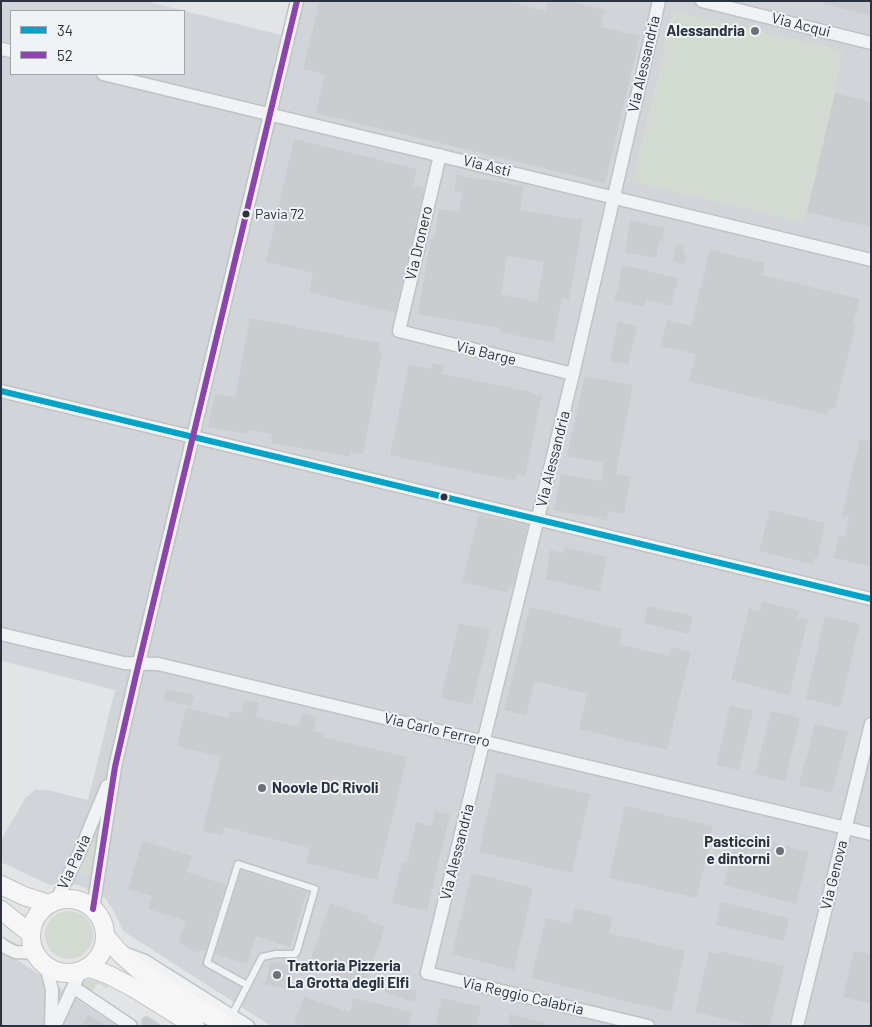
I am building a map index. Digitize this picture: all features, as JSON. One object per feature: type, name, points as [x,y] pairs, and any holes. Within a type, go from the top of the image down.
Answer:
[{"type":"main road","points":[[1,885],[24,896],[53,902]]},
{"type":"main road","points":[[66,899],[85,903],[93,909],[100,917],[104,926],[105,936],[103,948],[97,959],[84,969],[69,973],[57,971],[41,959],[32,945],[31,934],[34,922],[40,912],[53,902],[66,899]]},
{"type":"main road","points":[[1,910],[31,934]]},
{"type":"main road","points":[[105,936],[139,970],[229,1021]]},
{"type":"main road","points":[[84,969],[109,975],[134,988],[195,1026]]},
{"type":"street","name":"Via Pavia","points":[[93,909],[115,767],[138,663],[297,1]]},
{"type":"street","name":"Via Alessandria","points":[[427,973],[573,374],[659,1]]},
{"type":"street","name":"Via Acqui","points":[[702,1],[871,43]]},
{"type":"street","name":"Via Asti","points":[[108,75],[871,260]]},
{"type":"street","name":"Via Dronero","points":[[399,331],[440,155]]},
{"type":"street","name":"Via Barge","points":[[399,331],[573,374]]},
{"type":"street","points":[[1,390],[871,599]]},
{"type":"street","name":"Via Carlo Ferrero","points":[[1,634],[124,663],[158,664],[871,834]]},
{"type":"street","name":"Via Genova","points":[[797,1026],[871,724]]},
{"type":"street","name":"Via Pavia","points":[[53,902],[78,856],[115,767]]},
{"type":"street","points":[[1,944],[10,950],[41,959],[52,990],[51,1026]]},
{"type":"street","points":[[55,1026],[73,986],[84,969]]},
{"type":"street","name":"Via Reggio Calabria","points":[[427,973],[648,1026]]},
{"type":"street","points":[[73,986],[131,1026]]},
{"type":"street","points":[[229,1021],[248,1026]]},
{"type":"lane","points":[[229,1021],[262,957],[276,954],[295,954],[297,951],[315,889],[238,864],[207,963],[247,985]]},
{"type":"shaded area","points":[[1,1],[145,1],[181,10],[10,10],[10,75],[185,75],[185,11],[281,35],[290,1],[871,1],[871,1026],[271,1026],[123,931],[114,911],[105,898],[79,885],[50,885],[1,862],[1,840],[26,797],[35,790],[47,790],[88,800],[115,690],[3,661],[1,665]]},
{"type":"shaded area","points":[[673,11],[843,51],[807,212],[802,222],[632,182]]},
{"type":"shaded area","points":[[93,840],[97,843],[89,877],[78,872]]},
{"type":"shaded area","points":[[69,911],[78,913],[86,918],[91,926],[93,935],[91,944],[86,952],[78,957],[69,959],[60,957],[52,952],[47,944],[45,935],[47,926],[52,918],[60,913]]},
{"type":"shaded area","points":[[1,949],[117,1026],[1,1026]]},
{"type":"shaded area","points":[[93,978],[107,984],[108,989],[98,983],[92,992],[80,986],[86,980]]},
{"type":"building","points":[[320,1],[506,1],[546,11],[548,1],[570,1],[605,10],[601,27],[640,36],[605,183],[316,113],[325,74],[303,69]]},
{"type":"building","points":[[823,1],[871,1],[871,16],[823,4]]},
{"type":"building","points":[[835,93],[871,102],[871,227],[807,212]]},
{"type":"building","points":[[294,139],[417,169],[413,186],[424,188],[395,313],[309,292],[313,273],[266,262]]},
{"type":"building","points":[[457,175],[524,186],[520,210],[583,220],[569,300],[562,298],[553,343],[499,332],[500,328],[418,314],[431,237],[434,238],[439,209],[459,212],[462,192],[454,191]],"holes":[[[507,256],[544,262],[537,302],[501,294]]]},
{"type":"building","points":[[630,221],[665,227],[662,241],[659,241],[656,258],[625,252]]},
{"type":"building","points":[[676,244],[684,245],[683,254],[686,254],[685,264],[673,261]]},
{"type":"building","points":[[710,250],[765,263],[762,275],[860,299],[853,325],[856,325],[835,409],[829,408],[827,415],[689,381],[696,354],[661,346],[667,320],[691,326]]},
{"type":"building","points":[[622,265],[678,278],[671,306],[646,300],[644,307],[614,300],[616,291],[618,291]]},
{"type":"building","points":[[250,318],[380,343],[378,352],[382,353],[363,454],[351,452],[350,457],[271,443],[272,434],[250,430],[249,434],[208,427],[215,394],[235,398]]},
{"type":"building","points":[[618,322],[637,326],[628,365],[610,361]]},
{"type":"building","points":[[432,363],[444,366],[442,374],[532,392],[532,394],[542,396],[525,476],[516,474],[515,481],[390,455],[409,364],[431,369]]},
{"type":"building","points":[[585,376],[633,385],[616,474],[631,477],[624,514],[608,511],[607,520],[554,510],[561,474],[601,481],[604,463],[567,456]]},
{"type":"building","points":[[860,439],[871,441],[871,566],[834,558],[839,536],[845,537],[849,517],[842,515]]},
{"type":"building","points":[[770,510],[825,523],[817,559],[814,558],[812,564],[759,551]]},
{"type":"building","points":[[479,514],[528,525],[512,588],[509,587],[508,593],[462,582]]},
{"type":"building","points":[[565,547],[607,557],[600,592],[546,579],[550,550],[563,553]]},
{"type":"building","points":[[762,602],[799,611],[797,618],[808,620],[789,695],[731,680],[749,608],[760,611]]},
{"type":"building","points":[[648,606],[693,616],[689,634],[644,623]]},
{"type":"building","points":[[530,607],[622,629],[619,644],[669,656],[672,647],[691,652],[667,750],[579,729],[587,694],[535,681],[526,716],[504,710]]},
{"type":"building","points":[[825,616],[860,624],[840,707],[806,699]]},
{"type":"building","points":[[459,623],[490,630],[472,705],[441,698]]},
{"type":"building","points":[[166,690],[194,695],[191,706],[164,700]]},
{"type":"building","points":[[244,700],[259,703],[256,717],[299,727],[302,713],[317,717],[313,731],[324,733],[324,737],[407,757],[377,880],[306,863],[310,848],[224,827],[222,835],[203,831],[221,757],[177,746],[186,708],[229,718],[230,711],[241,713]]},
{"type":"building","points":[[730,705],[753,711],[739,770],[716,765]]},
{"type":"building","points":[[771,711],[800,718],[785,781],[755,774]]},
{"type":"building","points":[[815,724],[848,732],[832,793],[799,785]]},
{"type":"building","points":[[497,773],[590,794],[572,873],[479,852]]},
{"type":"building","points":[[625,806],[713,826],[697,898],[609,878]]},
{"type":"building","points":[[435,811],[450,814],[427,911],[392,903],[402,862],[407,863],[416,822],[431,826]]},
{"type":"building","points":[[736,833],[809,852],[796,904],[724,885]]},
{"type":"building","points":[[143,841],[192,856],[187,872],[226,885],[206,951],[200,949],[199,954],[179,942],[186,921],[148,909],[152,896],[128,889]]},
{"type":"building","points":[[241,870],[307,892],[290,947],[256,936],[247,964],[215,954]]},
{"type":"building","points":[[472,873],[533,888],[514,970],[452,954]]},
{"type":"building","points":[[721,902],[789,918],[784,941],[716,925]]},
{"type":"building","points":[[330,903],[368,916],[367,920],[385,927],[365,985],[309,965]]},
{"type":"building","points":[[575,908],[613,917],[609,933],[685,951],[671,1012],[531,978],[546,918],[571,924]]},
{"type":"building","points":[[719,951],[784,966],[770,1026],[751,1026],[695,1012],[709,952],[719,954]]},
{"type":"building","points":[[854,951],[871,955],[871,1004],[843,997]]},
{"type":"building","points":[[270,962],[292,967],[287,989],[265,984]]},
{"type":"building","points":[[387,984],[417,991],[414,1002],[385,992]]},
{"type":"building","points":[[304,997],[350,1012],[353,998],[412,1012],[409,1026],[304,1026],[294,1023]]},
{"type":"building","points":[[442,998],[481,1007],[476,1026],[435,1026]]},
{"type":"building","points":[[510,1014],[546,1023],[545,1026],[507,1026]]},
{"type":"building","points":[[88,1015],[108,1026],[82,1026]]},
{"type":"building","points":[[146,1016],[163,1026],[143,1026],[141,1023],[142,1018]]},
{"type":"transit line","name":"52","points":[[93,909],[115,767],[297,1]]},
{"type":"transit line","name":"34","points":[[1,391],[871,599]]},
{"type":"place","name":"Alessandria","points":[[755,31]]},
{"type":"place","name":"Pavia 72","points":[[246,214]]},
{"type":"place","name":"Noovle DC Rivoli","points":[[262,788]]},
{"type":"place","name":"Pasticcini e dintorni","points":[[780,851]]},
{"type":"place","name":"Trattoria Pizzeria La Grotta degli Elfi","points":[[277,975]]}]
